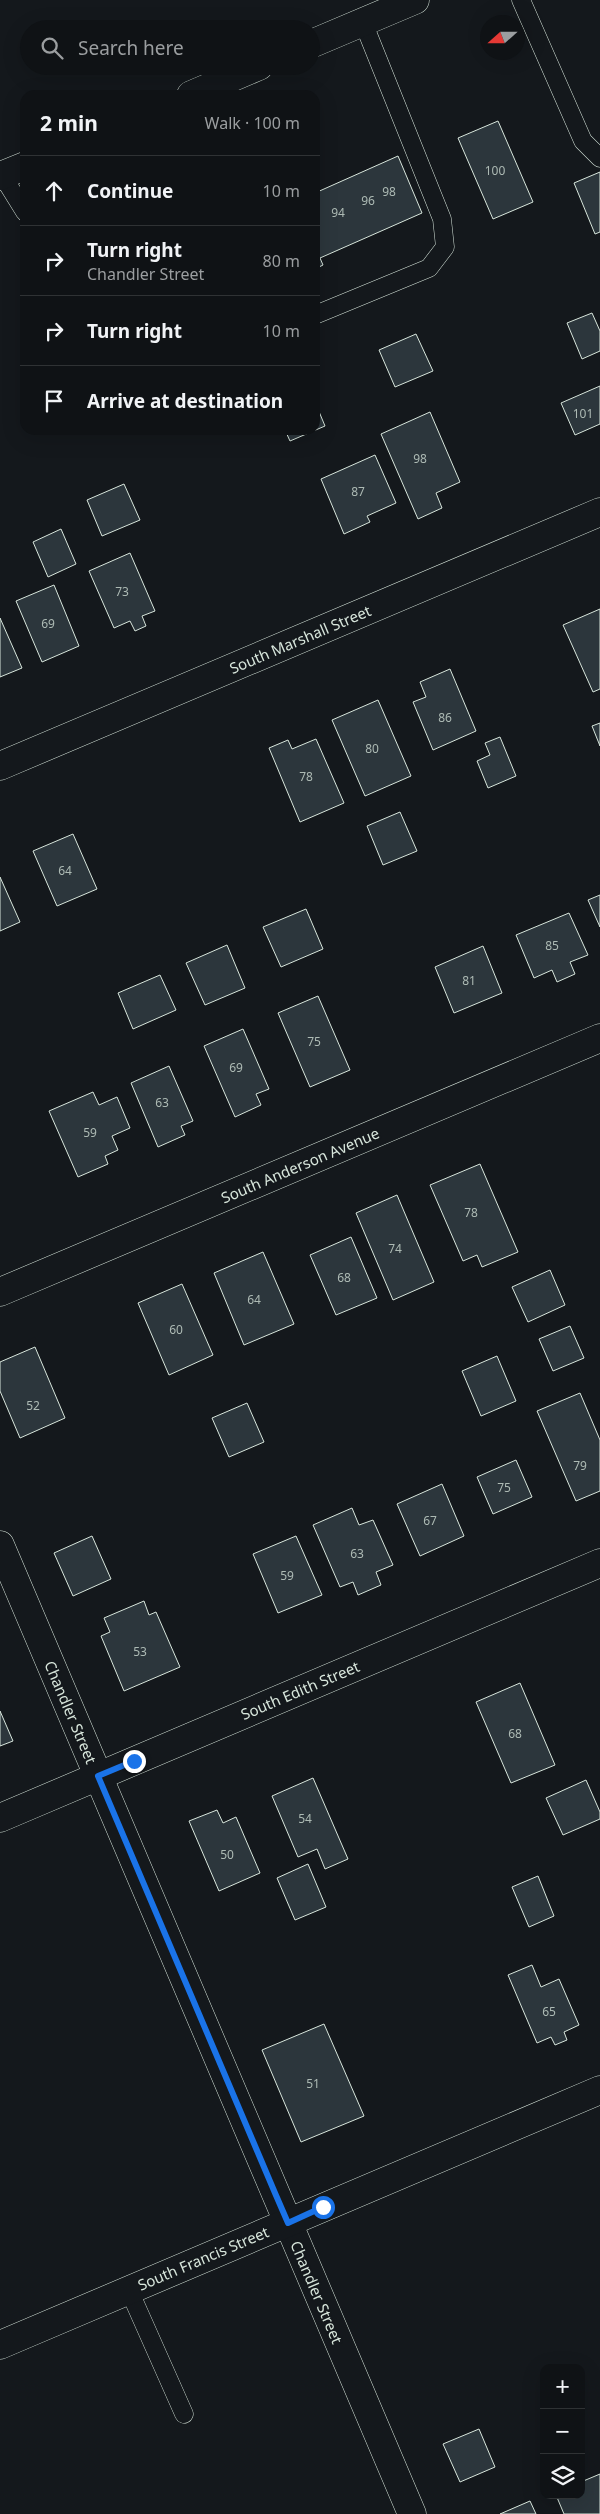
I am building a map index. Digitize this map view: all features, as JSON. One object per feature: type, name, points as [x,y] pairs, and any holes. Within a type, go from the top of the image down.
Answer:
[{"type":"street","points":[[320,40],[415,0]]},
{"type":"street","points":[[203,90],[238,75]]},
{"type":"street","name":"South Marshall Street","points":[[0,766],[600,512]]},
{"type":"street","name":"South Anderson Avenue","points":[[0,1292],[600,1038]]},
{"type":"street","name":"Chandler Street","points":[[0,1545],[412,2514]]},
{"type":"street","name":"South Edith Street","points":[[0,1818],[600,1563]]},
{"type":"street","name":"South Francis Street","points":[[0,2345],[600,2090]]},
{"type":"lane","points":[[521,0],[583,141],[600,158]]},
{"type":"lane","points":[[320,313],[430,268],[445,248],[442,219],[363,22]]},
{"type":"lane","points":[[9,172],[20,200]]},
{"type":"lane","points":[[129,2290],[184,2414]]},
{"type":"building","points":[[498,121],[533,202],[493,219],[458,138]]},
{"type":"building","points":[[398,156],[422,213],[320,258],[320,191]]},
{"type":"building","points":[[600,172],[600,232],[595,234],[574,183]]},
{"type":"building","points":[[592,313],[600,331],[600,351],[582,359],[567,323]]},
{"type":"building","points":[[416,334],[433,371],[395,387],[379,350]]},
{"type":"building","points":[[600,386],[600,424],[575,435],[561,403]]},
{"type":"building","points":[[430,412],[460,482],[436,493],[442,508],[418,519],[381,434]]},
{"type":"building","points":[[320,414],[325,426],[320,428]]},
{"type":"building","points":[[287,435],[304,435],[290,441]]},
{"type":"building","points":[[375,455],[396,503],[367,516],[370,522],[344,534],[321,479]]},
{"type":"building","points":[[124,484],[140,520],[102,536],[87,500]]},
{"type":"building","points":[[61,529],[76,564],[48,577],[33,542]]},
{"type":"building","points":[[130,553],[155,611],[142,616],[146,626],[135,631],[130,621],[114,628],[89,571]]},
{"type":"building","points":[[54,585],[79,646],[42,662],[16,601]]},
{"type":"building","points":[[600,609],[600,689],[593,692],[563,625]]},
{"type":"building","points":[[0,618],[22,668],[0,677]]},
{"type":"building","points":[[450,669],[476,731],[433,750],[413,702],[426,697],[420,682]]},
{"type":"building","points":[[378,700],[411,776],[365,796],[332,720]]},
{"type":"building","points":[[600,723],[600,746],[592,726]]},
{"type":"building","points":[[500,737],[516,776],[488,788],[477,761],[490,755],[485,743]]},
{"type":"building","points":[[316,739],[344,803],[300,822],[269,748],[288,740],[292,749]]},
{"type":"building","points":[[400,812],[417,851],[383,865],[367,826]]},
{"type":"building","points":[[73,834],[97,889],[57,906],[33,851]]},
{"type":"building","points":[[0,877],[20,922],[0,931]]},
{"type":"building","points":[[600,895],[600,927],[588,900]]},
{"type":"building","points":[[306,909],[323,949],[281,967],[263,927]]},
{"type":"building","points":[[569,913],[588,955],[570,962],[575,974],[557,982],[552,970],[534,978],[516,935]]},
{"type":"building","points":[[227,945],[245,988],[205,1005],[186,963]]},
{"type":"building","points":[[483,946],[502,993],[454,1013],[435,967]]},
{"type":"building","points":[[160,975],[176,1010],[133,1029],[118,993]]},
{"type":"building","points":[[318,996],[350,1070],[310,1087],[278,1013]]},
{"type":"building","points":[[243,1029],[269,1089],[256,1094],[261,1105],[235,1117],[204,1046]]},
{"type":"building","points":[[169,1066],[193,1121],[181,1126],[185,1135],[158,1147],[131,1083]]},
{"type":"building","points":[[93,1092],[99,1105],[117,1097],[130,1128],[112,1136],[118,1150],[105,1156],[108,1164],[78,1177],[49,1111]]},
{"type":"building","points":[[480,1164],[518,1252],[482,1267],[477,1255],[463,1261],[430,1185]]},
{"type":"building","points":[[397,1195],[434,1282],[393,1300],[356,1213]]},
{"type":"building","points":[[351,1237],[377,1298],[336,1315],[310,1255]]},
{"type":"building","points":[[263,1252],[294,1324],[244,1345],[214,1273]]},
{"type":"building","points":[[550,1270],[565,1305],[528,1322],[512,1287]]},
{"type":"building","points":[[182,1284],[213,1355],[169,1375],[138,1303]]},
{"type":"building","points":[[570,1326],[584,1358],[553,1371],[539,1339]]},
{"type":"building","points":[[35,1347],[65,1418],[20,1438],[0,1391],[0,1362]]},
{"type":"building","points":[[497,1356],[516,1401],[481,1416],[462,1371]]},
{"type":"building","points":[[580,1393],[600,1440],[600,1491],[576,1501],[537,1411]]},
{"type":"building","points":[[247,1403],[264,1442],[229,1457],[212,1418]]},
{"type":"building","points":[[516,1460],[532,1497],[493,1514],[477,1477]]},
{"type":"building","points":[[442,1484],[464,1536],[420,1556],[397,1504]]},
{"type":"building","points":[[352,1508],[359,1525],[373,1520],[393,1565],[376,1572],[381,1585],[358,1595],[353,1582],[340,1587],[313,1525]]},
{"type":"building","points":[[92,1536],[111,1579],[73,1596],[54,1553]]},
{"type":"building","points":[[296,1536],[322,1595],[278,1613],[253,1554]]},
{"type":"building","points":[[144,1601],[149,1615],[156,1612],[180,1667],[124,1691],[101,1636],[110,1632],[104,1618]]},
{"type":"building","points":[[520,1683],[555,1765],[511,1783],[476,1702]]},
{"type":"building","points":[[0,1711],[13,1741],[0,1746]]},
{"type":"building","points":[[313,1778],[348,1859],[325,1869],[317,1849],[298,1857],[272,1796]]},
{"type":"building","points":[[586,1780],[600,1812],[600,1819],[563,1835],[546,1798]]},
{"type":"building","points":[[217,1810],[223,1823],[236,1817],[260,1873],[219,1891],[189,1821]]},
{"type":"building","points":[[308,1864],[326,1907],[295,1920],[277,1878]]},
{"type":"building","points":[[538,1876],[554,1916],[529,1927],[512,1887]]},
{"type":"building","points":[[532,1965],[541,1987],[559,1979],[579,2025],[564,2032],[567,2040],[555,2045],[551,2037],[537,2043],[508,1975]]},
{"type":"building","points":[[324,2024],[364,2116],[301,2142],[262,2050]]},
{"type":"building","points":[[479,2429],[495,2467],[460,2482],[443,2444]]},
{"type":"building","points":[[600,2474],[600,2514],[564,2514],[558,2499],[585,2499],[585,2480]]},
{"type":"building","points":[[530,2501],[536,2514],[500,2514]]},
{"type":"route","points":[[134,1761],[98,1776],[288,2223],[323,2207]]}]
